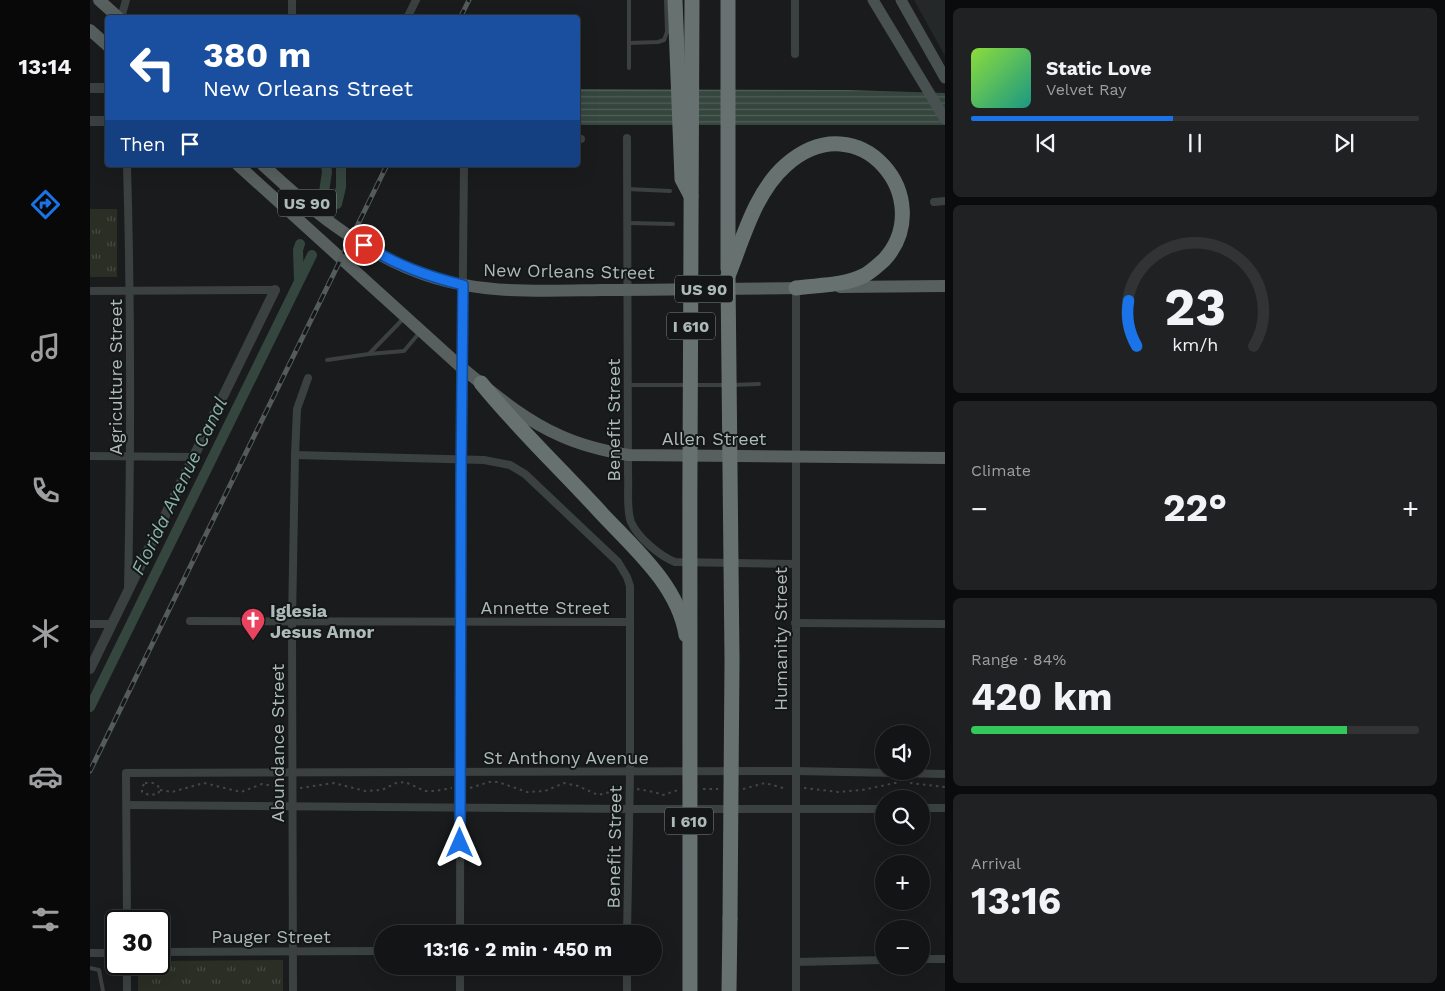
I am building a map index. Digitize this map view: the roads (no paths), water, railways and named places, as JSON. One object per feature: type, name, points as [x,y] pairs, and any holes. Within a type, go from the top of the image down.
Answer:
[{"type":"highway","points":[[675,0],[682,179],[691,196]]},
{"type":"highway","name":"I 610","points":[[690,991],[689,651],[692,0]]},
{"type":"highway","name":"I 610","points":[[728,0],[728,276],[732,660],[729,991]]},
{"type":"highway","points":[[728,276],[759,202],[785,166],[799,155],[815,147],[830,143],[855,146],[867,151],[890,173],[898,189],[901,203],[901,224],[898,237],[890,253],[864,276],[846,282],[796,288]]},
{"type":"highway","points":[[481,383],[504,412],[645,559],[670,592],[684,621],[689,651]]},
{"type":"main road","points":[[99,0],[116,15]]},
{"type":"main road","points":[[873,0],[945,120]]},
{"type":"main road","points":[[901,0],[944,74]]},
{"type":"main road","points":[[90,30],[105,39]]},
{"type":"main road","name":"US 90","points":[[240,167],[462,368],[481,383]]},
{"type":"main road","name":"New Orleans Street","points":[[265,167],[283,184],[352,239],[404,267],[438,279],[463,285],[520,290],[945,286]]},
{"type":"main road","name":"Allen Street","points":[[481,383],[497,397],[537,424],[560,436],[593,448],[628,455],[945,458]]},
{"type":"street","points":[[121,15],[126,0]]},
{"type":"street","points":[[292,0],[292,15]]},
{"type":"street","points":[[408,15],[416,0]]},
{"type":"street","points":[[795,0],[795,54]]},
{"type":"street","points":[[90,88],[105,88]]},
{"type":"street","points":[[90,121],[105,121]]},
{"type":"street","name":"Benefit Street","points":[[627,138],[628,455],[629,512],[631,523],[651,547],[664,558],[675,562],[795,564]]},
{"type":"street","name":"Agriculture Street","points":[[127,167],[130,291],[128,589]]},
{"type":"street","points":[[460,925],[464,167]]},
{"type":"street","points":[[934,202],[945,201]]},
{"type":"street","name":"Humanity Street","points":[[796,288],[796,991]]},
{"type":"street","points":[[90,291],[275,290],[90,670]]},
{"type":"street","name":"Abundance Street","points":[[293,991],[292,621],[294,455],[297,409],[308,378]]},
{"type":"street","points":[[294,455],[461,459]]},
{"type":"street","points":[[90,456],[194,456]]},
{"type":"street","name":"Benefit Street","points":[[461,459],[495,461],[510,465],[525,474],[618,562],[627,577],[630,586],[630,789],[627,925]]},
{"type":"street","name":"Annette Street","points":[[190,620],[630,622]]},
{"type":"street","points":[[795,623],[945,624]]},
{"type":"street","points":[[90,624],[112,624]]},
{"type":"street","name":"St Anthony Avenue","points":[[127,805],[126,773],[460,771],[630,773],[795,771],[945,774]]},
{"type":"street","points":[[127,910],[127,805],[875,809]]},
{"type":"street","points":[[930,808],[945,808]]},
{"type":"street","name":"Pauger Street","points":[[170,952],[374,951]]},
{"type":"street","points":[[90,953],[105,953]]},
{"type":"street","points":[[930,959],[945,959]]},
{"type":"street","points":[[796,962],[875,960]]},
{"type":"street","points":[[126,991],[127,975]]},
{"type":"street","points":[[460,975],[460,991]]},
{"type":"street","points":[[627,975],[627,991]]},
{"type":"lane","points":[[629,0],[629,68]]},
{"type":"lane","points":[[629,43],[664,40],[667,32],[666,0]]},
{"type":"lane","points":[[627,189],[670,191]]},
{"type":"lane","points":[[628,223],[672,224]]},
{"type":"lane","points":[[369,354],[405,316]]},
{"type":"lane","points":[[328,360],[404,351],[422,331]]},
{"type":"lane","points":[[628,385],[760,384]]},
{"type":"lane","points":[[90,968],[99,970],[103,991]]},
{"type":"waterway","name":"Florida Avenue Canal","points":[[324,192],[326,167]]},
{"type":"waterway","name":"Florida Avenue Canal","points":[[337,204],[341,187],[341,167]]},
{"type":"waterway","name":"Florida Avenue Canal","points":[[299,280],[298,250],[300,244]]},
{"type":"waterway","name":"Florida Avenue Canal","points":[[90,707],[312,255]]},
{"type":"railway","points":[[462,15],[469,0]]},
{"type":"railway","points":[[90,771],[386,167]]},
{"type":"place","name":"Iglesia Jesus Amor","points":[[253,641]]}]
